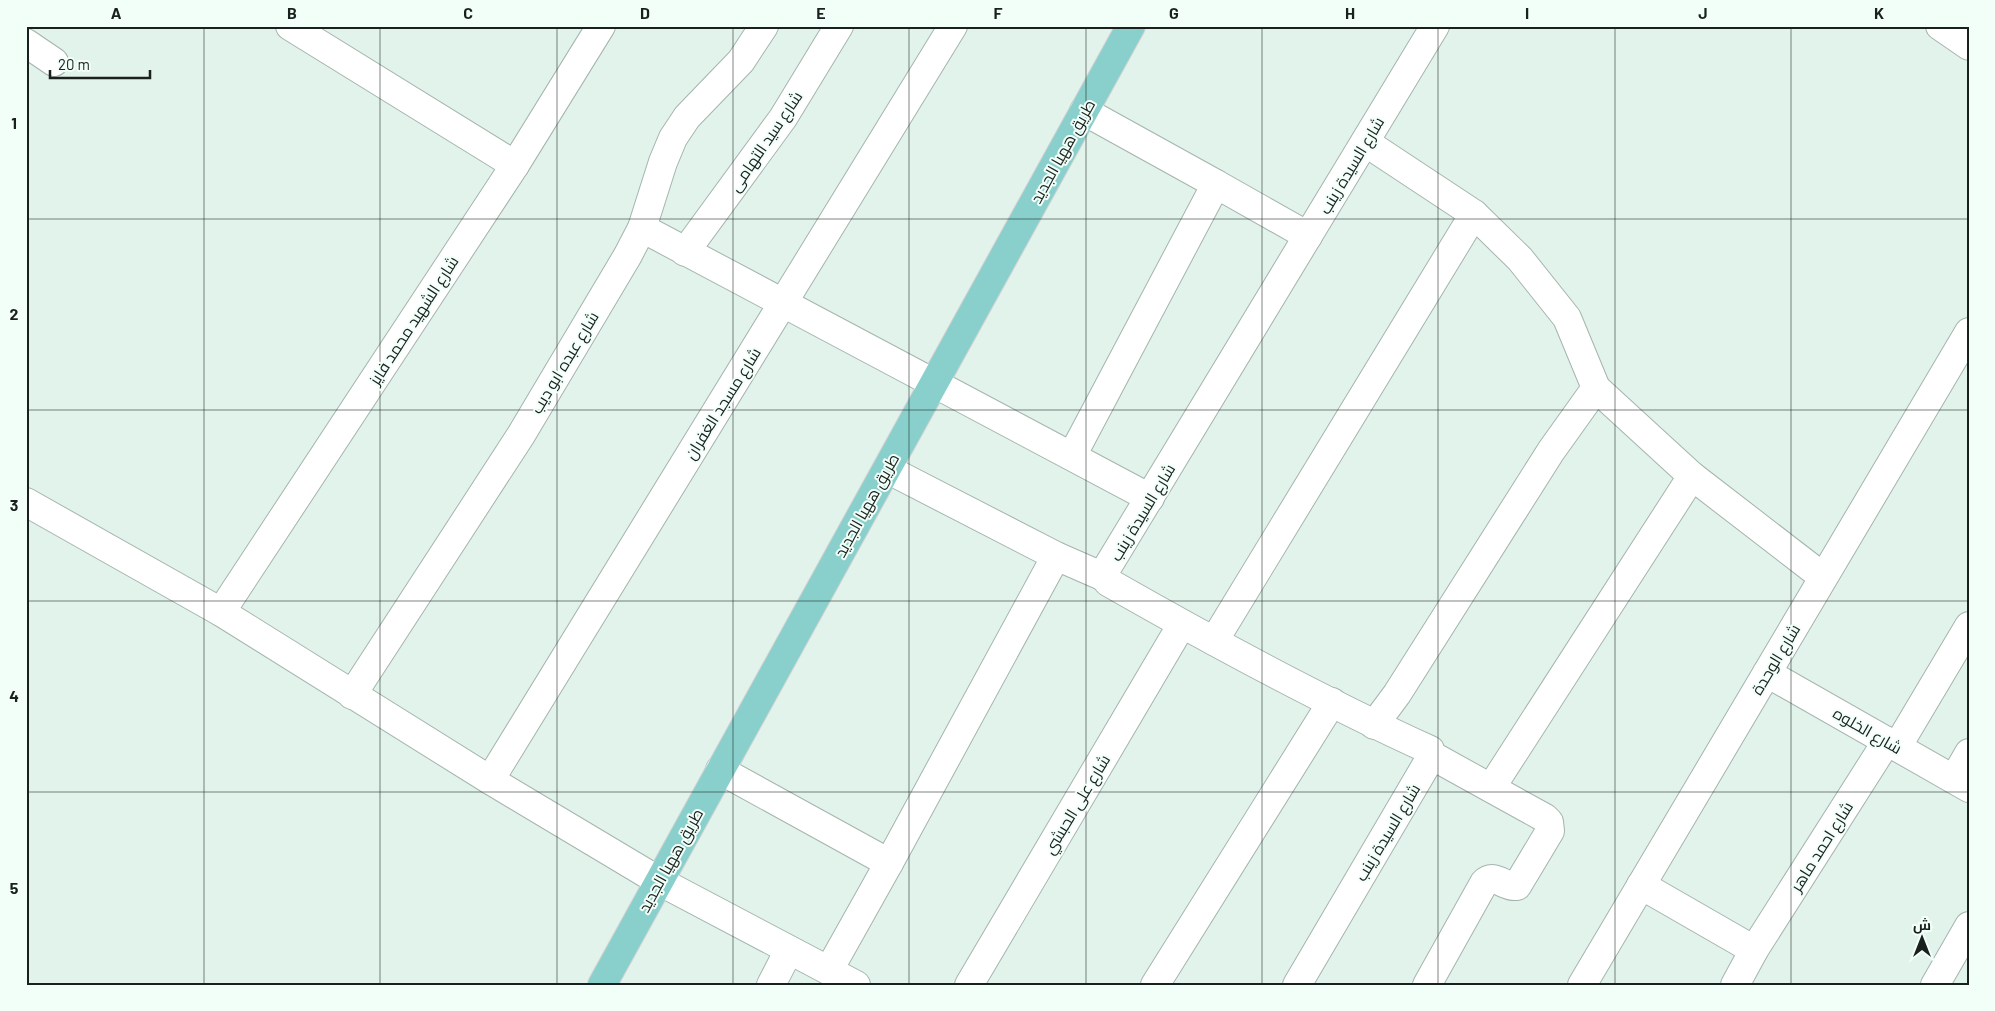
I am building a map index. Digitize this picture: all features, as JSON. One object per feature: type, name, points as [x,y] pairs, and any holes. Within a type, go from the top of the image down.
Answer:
[{"type":"main road","name":"طريق ههيا الجديد","points":[[602,985],[1131,26]]},
{"type":"street","points":[[290,26],[515,165]]},
{"type":"street","name":"شارع الشهيد محمد فايز","points":[[221,612],[515,165],[601,26]]},
{"type":"street","name":"شارع عبده ابو ديب","points":[[352,695],[521,435],[628,255],[642,228],[663,162],[674,138],[687,117],[742,61],[764,26]]},
{"type":"street","name":"شارع سيد التهامى","points":[[685,252],[783,118],[839,26]]},
{"type":"street","name":"شارع مسجد الغفران","points":[[490,780],[953,26]]},
{"type":"street","name":"شارع السيدة زينب","points":[[1297,985],[1431,755],[1430,750],[1374,724],[1214,642],[1108,582],[1104,577],[1435,26]]},
{"type":"street","points":[[1940,26],[1969,46]]},
{"type":"street","points":[[26,43],[54,62]]},
{"type":"street","points":[[1084,111],[1308,236]]},
{"type":"street","points":[[1365,142],[1474,214],[1520,258],[1567,318],[1596,388],[1692,476],[1823,577]]},
{"type":"street","points":[[1072,456],[1216,184]]},
{"type":"street","points":[[1214,642],[1474,214]]},
{"type":"street","points":[[642,228],[1150,498]]},
{"type":"street","name":"شارع الوحدة","points":[[1582,985],[1969,332]]},
{"type":"street","points":[[1374,724],[1397,694],[1551,451],[1596,388]]},
{"type":"street","points":[[887,469],[1056,556],[1104,577]]},
{"type":"street","points":[[1491,788],[1692,476]]},
{"type":"street","points":[[26,502],[221,612],[490,780],[659,881],[856,985]]},
{"type":"street","points":[[829,970],[890,863],[1056,556]]},
{"type":"street","name":"شارع على الحبشي","points":[[969,985],[1182,624]]},
{"type":"street","name":"شارع احمد ماهر","points":[[1735,985],[1754,950],[1969,626]]},
{"type":"street","name":"شارع الخلوه","points":[[1767,673],[1961,783]]},
{"type":"street","points":[[1155,985],[1332,702]]},
{"type":"street","points":[[1961,783],[1969,753]]},
{"type":"street","points":[[1427,985],[1484,883],[1490,878],[1494,878],[1510,886],[1517,886],[1549,836],[1550,826],[1545,818],[1431,755]]},
{"type":"street","points":[[720,770],[890,863]]},
{"type":"street","points":[[1641,885],[1754,950]]},
{"type":"street","points":[[1935,985],[1967,934]]},
{"type":"street","points":[[771,985],[789,950]]}]
